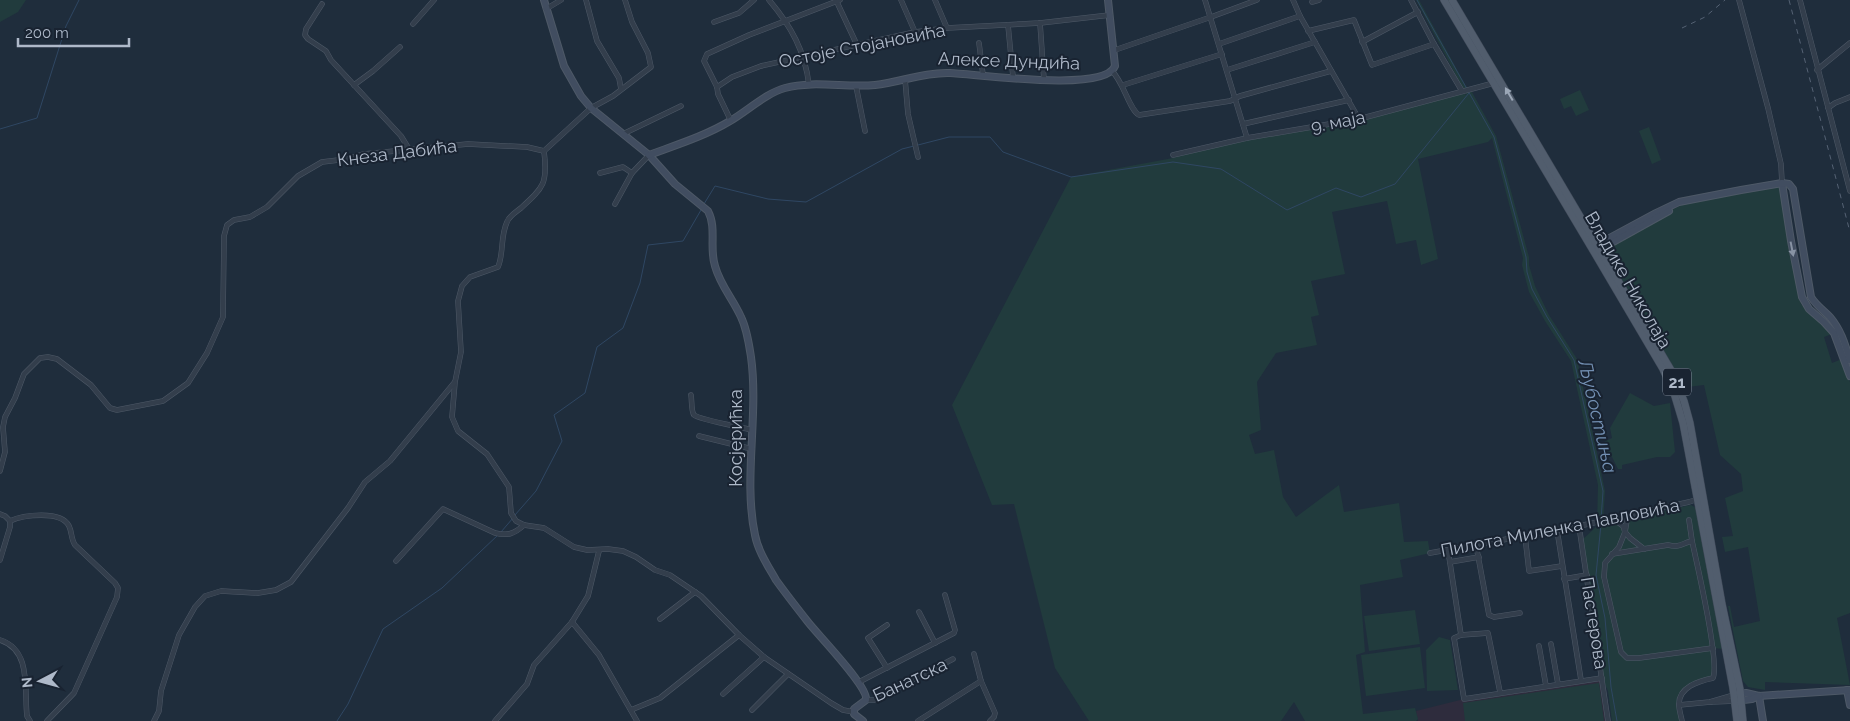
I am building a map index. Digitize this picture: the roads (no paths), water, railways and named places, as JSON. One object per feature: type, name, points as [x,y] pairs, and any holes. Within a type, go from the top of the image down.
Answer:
[{"type":"main road","name":"Владике Николаја","points":[[1444,0],[1497,81]]},
{"type":"main road","name":"Владике Николаја","points":[[1452,0],[1497,81],[1678,384],[1687,412],[1701,500],[1743,721]]},
{"type":"main road","name":"Владике Николаја","points":[[1737,721],[1738,697]]},
{"type":"street","points":[[413,24],[434,0]]},
{"type":"street","name":"Косјерићка","points":[[544,0],[564,66],[574,85],[591,108],[650,155],[675,184],[708,211],[712,221],[712,252],[715,268],[741,316],[747,335],[751,359],[751,502],[755,536],[762,555],[776,579],[809,623],[859,682],[866,695],[866,700]]},
{"type":"street","points":[[546,8],[561,0]]},
{"type":"street","points":[[586,0],[597,41],[619,78],[621,89]]},
{"type":"street","points":[[625,0],[632,22],[652,65],[621,89],[591,108],[544,152],[547,173],[540,191],[508,219],[502,235],[501,261],[498,268],[470,277],[462,286],[458,301],[461,352],[455,382],[452,417],[458,431],[486,454],[509,487],[511,513],[516,521],[524,525],[544,528],[574,547],[587,550],[608,549],[624,552],[636,557],[655,570],[670,575],[701,596],[739,635],[764,657],[831,703],[844,710],[854,712],[862,721]]},
{"type":"street","points":[[714,22],[739,13],[754,0]]},
{"type":"street","points":[[769,0],[787,21],[803,57],[809,85]]},
{"type":"street","points":[[731,121],[704,62],[707,54],[749,35],[838,0],[857,45]]},
{"type":"street","points":[[901,0],[915,32]]},
{"type":"street","points":[[935,0],[947,28]]},
{"type":"street","points":[[1108,0],[1115,50],[1115,66],[1112,71],[1123,85],[1135,112],[1139,115],[1227,101],[1331,71]]},
{"type":"street","points":[[1205,0],[1248,138]]},
{"type":"street","points":[[1115,50],[1211,18],[1257,0]]},
{"type":"street","points":[[1293,0],[1308,31],[1359,119]]},
{"type":"street","points":[[1312,2],[1319,0]]},
{"type":"street","points":[[1412,0],[1434,44],[1462,92]]},
{"type":"street","points":[[1739,0],[1781,164],[1788,226],[1801,293],[1809,309],[1834,333],[1850,376]]},
{"type":"street","points":[[1800,0],[1850,191]]},
{"type":"street","points":[[322,4],[306,29],[305,35],[326,51],[331,60],[401,136],[409,149]]},
{"type":"street","points":[[1362,42],[1418,12]]},
{"type":"street","name":"Остоје Стојановића","points":[[716,87],[742,73],[761,66],[915,32],[947,28],[1040,23],[1110,15]]},
{"type":"street","points":[[1219,44],[1300,16]]},
{"type":"street","points":[[1308,31],[1353,20],[1356,22],[1370,64],[1434,44]]},
{"type":"street","points":[[1040,23],[1044,80]]},
{"type":"street","points":[[1008,25],[1013,77]]},
{"type":"street","points":[[1227,70],[1315,42]]},
{"type":"street","points":[[1817,70],[1850,43]]},
{"type":"street","points":[[979,44],[983,75]]},
{"type":"street","points":[[354,85],[400,47]]},
{"type":"street","points":[[1123,85],[1222,54]]},
{"type":"street","name":"Алексе Дундића","points":[[650,155],[709,132],[731,121],[782,89],[809,85],[875,85],[924,74],[948,73],[1057,82],[1081,80],[1112,71]]},
{"type":"street","points":[[904,79],[908,114],[918,157]]},
{"type":"street","name":"9. маја","points":[[1174,155],[1248,138],[1359,119],[1472,90],[1497,81]]},
{"type":"street","points":[[856,86],[865,131]]},
{"type":"street","points":[[1828,108],[1850,97]]},
{"type":"street","points":[[1243,124],[1349,100]]},
{"type":"street","points":[[623,134],[681,106]]},
{"type":"street","name":"Кнеза Дабића","points":[[0,471],[5,452],[3,427],[5,417],[16,398],[24,374],[40,358],[57,359],[68,366],[91,385],[110,408],[117,410],[163,401],[188,382],[207,354],[223,317],[224,236],[227,225],[234,220],[250,217],[267,207],[298,176],[322,162],[347,160],[364,154],[409,149],[492,144],[526,147],[544,152]]},
{"type":"street","points":[[615,204],[632,172],[650,155]]},
{"type":"street","points":[[600,173],[624,167],[632,172]]},
{"type":"street","points":[[1596,249],[1670,206],[1719,193],[1782,183],[1789,184],[1792,187],[1810,292],[1815,302],[1829,316],[1842,334],[1850,360]]},
{"type":"street","points":[[1788,226],[1793,223],[1798,224]]},
{"type":"street","points":[[1801,293],[1805,295],[1810,292]]},
{"type":"street","points":[[154,721],[179,635],[195,607],[205,596],[221,591],[258,593],[276,590],[290,582],[348,508],[365,482],[390,461],[455,382]]},
{"type":"street","points":[[691,395],[693,412],[696,416],[752,430]]},
{"type":"street","points":[[699,436],[752,449]]},
{"type":"street","name":"Пилота Миленка Павловића","points":[[1430,553],[1579,526],[1701,500]]},
{"type":"street","points":[[396,561],[443,509],[502,535],[515,533],[524,525]]},
{"type":"street","points":[[0,514],[6,516],[10,521],[0,560]]},
{"type":"street","points":[[1631,514],[1627,520],[1619,547],[1605,563],[1604,577],[1621,652],[1628,658],[1639,658],[1713,648]]},
{"type":"street","points":[[10,521],[16,518],[57,516],[69,526],[75,545],[115,582],[118,588],[117,597],[74,693],[47,721]]},
{"type":"street","points":[[1612,518],[1623,526],[1630,538],[1645,550]]},
{"type":"street","points":[[1682,721],[1678,705],[1680,695],[1695,682],[1713,678],[1715,673],[1713,648],[1689,520]]},
{"type":"street","name":"Пастерова","points":[[1579,526],[1608,721]]},
{"type":"street","points":[[1556,530],[1581,680]]},
{"type":"street","points":[[1525,536],[1529,571],[1562,566]]},
{"type":"street","points":[[1612,554],[1668,545],[1675,547],[1692,541]]},
{"type":"street","points":[[1476,545],[1489,615],[1494,617],[1520,613]]},
{"type":"street","points":[[495,721],[527,684],[534,665],[572,622],[588,596],[600,550]]},
{"type":"street","points":[[1448,550],[1461,636]]},
{"type":"street","points":[[1450,562],[1479,557]]},
{"type":"street","points":[[1564,580],[1586,575]]},
{"type":"street","points":[[660,619],[695,592]]},
{"type":"street","points":[[859,682],[955,632],[945,596]]},
{"type":"street","points":[[919,612],[935,643]]},
{"type":"street","points":[[572,622],[599,655],[637,721]]},
{"type":"street","points":[[887,625],[868,638],[888,668]]},
{"type":"street","points":[[1500,692],[1488,634],[1485,632],[1454,638],[1464,699],[1500,692],[1602,678]]},
{"type":"street","points":[[631,710],[660,698],[739,635]]},
{"type":"street","points":[[0,641],[10,643],[21,657],[25,673],[27,716],[30,721]]},
{"type":"street","points":[[1551,644],[1558,684]]},
{"type":"street","points":[[1539,646],[1546,686]]},
{"type":"street","points":[[974,654],[981,681],[995,713],[991,720]]},
{"type":"street","points":[[723,694],[764,657]]},
{"type":"street","name":"Банатска","points":[[866,700],[874,700],[954,659]]},
{"type":"street","points":[[752,710],[788,674]]},
{"type":"street","points":[[918,721],[981,681]]},
{"type":"street","points":[[1678,705],[1738,697],[1849,690],[1850,705]]},
{"type":"street","points":[[1759,696],[1763,721]]},
{"type":"street","points":[[854,712],[856,707],[866,700]]},
{"type":"waterway","points":[[0,129],[37,118],[66,26],[79,0]]},
{"type":"waterway","name":"Љубостиња","points":[[1417,0],[1494,137],[1526,257],[1527,272],[1532,289],[1574,360],[1603,491],[1601,520]]},
{"type":"waterway","points":[[918,145],[949,137],[990,137],[1003,152],[1071,177],[1173,162],[1221,169],[1287,210],[1336,188],[1361,197],[1395,184],[1469,93]]},
{"type":"waterway","points":[[704,204],[715,186],[768,199],[806,202],[902,149],[914,146]]},
{"type":"waterway","points":[[515,515],[536,491],[562,441],[554,415],[585,393],[597,347],[623,328],[640,283],[648,245],[683,241],[701,210]]},
{"type":"waterway","points":[[501,532],[513,518]]},
{"type":"waterway","name":"Љубостиња","points":[[1601,524],[1596,575],[1605,618],[1611,687],[1617,721]]},
{"type":"waterway","points":[[337,721],[348,704],[383,629],[442,588],[498,535]]},
{"type":"railway","points":[[1682,28],[1705,17],[1725,0]]},
{"type":"railway","points":[[1789,0],[1850,232]]}]
